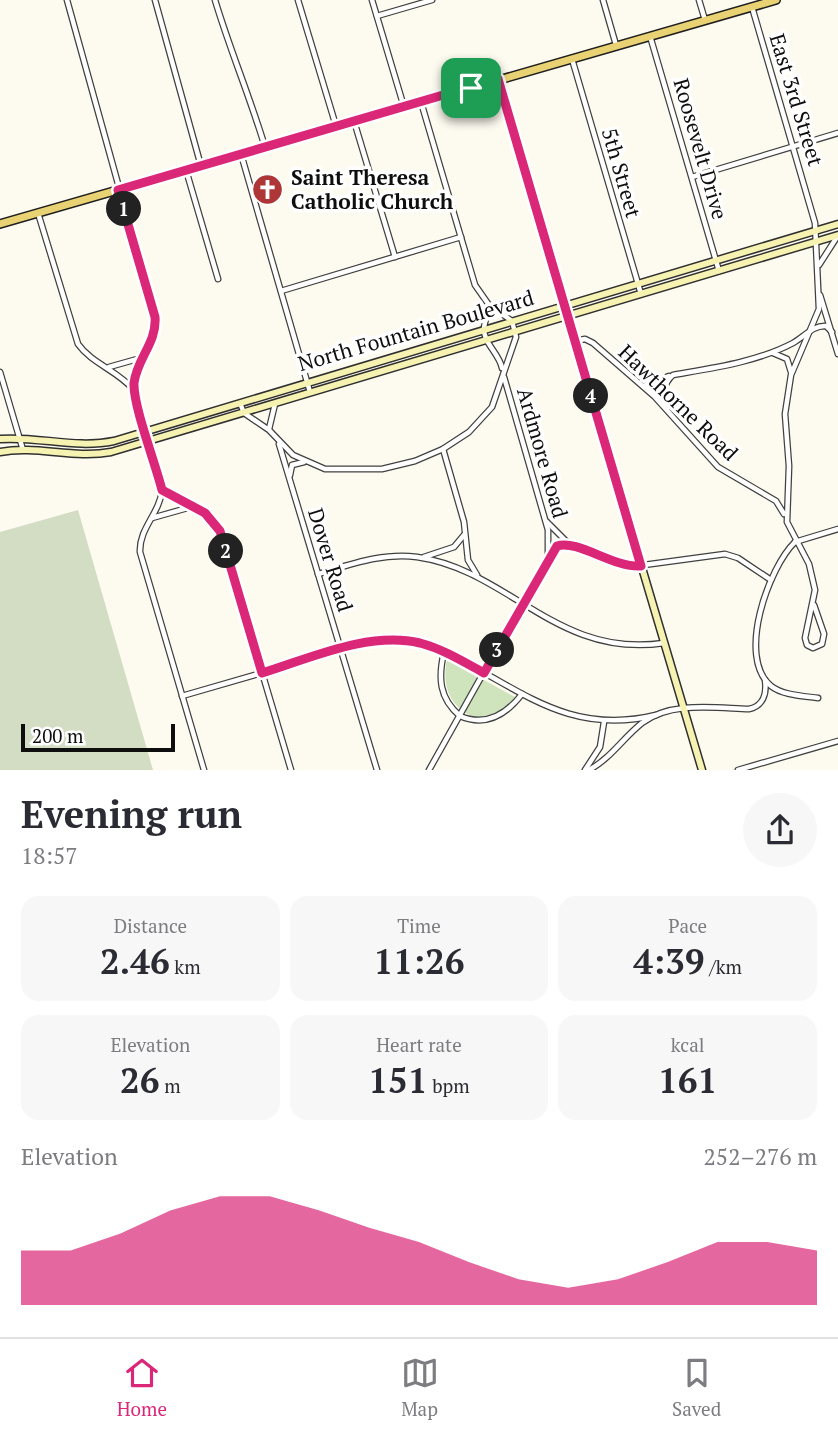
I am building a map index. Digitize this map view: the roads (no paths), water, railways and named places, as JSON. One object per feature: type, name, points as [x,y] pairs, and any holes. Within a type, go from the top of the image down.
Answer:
[{"type":"main road","points":[[0,225],[776,0]]},
{"type":"street","points":[[67,0],[155,317],[155,332],[142,358],[134,390],[162,490],[161,501],[142,534],[140,552],[204,770]]},
{"type":"street","points":[[155,0],[201,166]]},
{"type":"street","points":[[215,0],[236,68],[247,85],[265,147]]},
{"type":"street","points":[[298,0],[336,126]]},
{"type":"street","points":[[372,0],[404,107]]},
{"type":"street","points":[[377,16],[432,0]]},
{"type":"street","points":[[603,0],[616,46]]},
{"type":"street","points":[[699,0],[705,20]]},
{"type":"street","name":"East 3rd Street","points":[[752,7],[816,232],[818,287]]},
{"type":"street","name":"Roosevelt Drive","points":[[650,36],[719,272]]},
{"type":"street","name":"5th Street","points":[[572,59],[641,295]]},
{"type":"street","points":[[498,79],[702,770]]},
{"type":"street","points":[[240,402],[244,413],[269,430],[304,462],[339,471],[368,471],[415,461],[443,449],[469,432],[492,407],[515,333],[512,321],[489,305],[475,285],[421,102]]},
{"type":"street","points":[[354,121],[395,257]]},
{"type":"street","points":[[692,177],[838,133]]},
{"type":"street","points":[[241,154],[310,393]]},
{"type":"street","points":[[186,170],[218,279]]},
{"type":"street","points":[[38,213],[78,344],[92,359],[109,367],[134,390]]},
{"type":"street","name":"North Fountain Boulevard","points":[[0,439],[20,437],[72,446],[101,444],[838,224]]},
{"type":"street","points":[[818,269],[827,250],[838,236]]},
{"type":"street","name":"North Fountain Boulevard","points":[[0,452],[23,450],[83,457],[149,441],[838,236]]},
{"type":"street","points":[[281,291],[461,237]]},
{"type":"street","points":[[814,605],[805,638],[807,645],[813,648],[822,644],[824,634],[814,605],[812,570],[787,522],[789,466],[785,414],[791,375],[819,309],[818,287]]},
{"type":"street","points":[[818,287],[838,354]]},
{"type":"street","points":[[484,330],[489,305]]},
{"type":"street","points":[[643,386],[673,375],[769,353],[822,325],[832,332]]},
{"type":"street","name":"Ardmore Road","points":[[484,330],[487,342],[500,357],[545,517],[549,537],[548,558]]},
{"type":"street","name":"Hawthorne Road","points":[[575,341],[585,339],[593,343],[643,386],[718,467],[781,505],[787,522]]},
{"type":"street","points":[[769,353],[779,353],[787,359],[791,375]]},
{"type":"street","points":[[109,367],[142,358]]},
{"type":"street","points":[[0,372],[23,450]]},
{"type":"street","points":[[671,416],[664,393],[667,380],[673,375]]},
{"type":"street","points":[[269,430],[275,404]]},
{"type":"street","name":"Dover Road","points":[[278,440],[377,770]]},
{"type":"street","points":[[443,449],[465,532],[468,560],[482,580]]},
{"type":"street","points":[[289,477],[292,465],[304,462]]},
{"type":"street","points":[[162,490],[210,518],[220,531],[291,770]]},
{"type":"street","points":[[152,518],[191,507]]},
{"type":"street","points":[[545,517],[556,534],[571,545],[622,566],[641,566],[725,554],[738,558],[771,580]]},
{"type":"street","points":[[182,696],[341,649],[369,642],[398,640],[422,644],[444,652],[558,712],[604,722],[683,709],[753,708],[764,698],[765,680],[756,660],[755,643],[771,580],[796,542],[838,529]]},
{"type":"street","points":[[420,558],[454,547],[465,532]]},
{"type":"street","points":[[429,770],[548,558],[557,546],[571,545]]},
{"type":"street","points":[[318,574],[374,558],[420,558],[456,567],[552,623],[597,639],[630,644],[664,643]]},
{"type":"street","points":[[444,652],[440,677],[442,692],[448,704],[460,716],[480,720],[495,718],[508,711],[522,694]]},
{"type":"street","points":[[765,680],[778,690],[818,698]]},
{"type":"street","points":[[587,770],[607,758],[640,725],[656,715]]},
{"type":"street","points":[[587,770],[600,747],[604,722]]},
{"type":"street","points":[[738,770],[837,741],[838,747]]},
{"type":"place","name":"Saint Theresa Catholic Church","points":[[268,190]]}]
